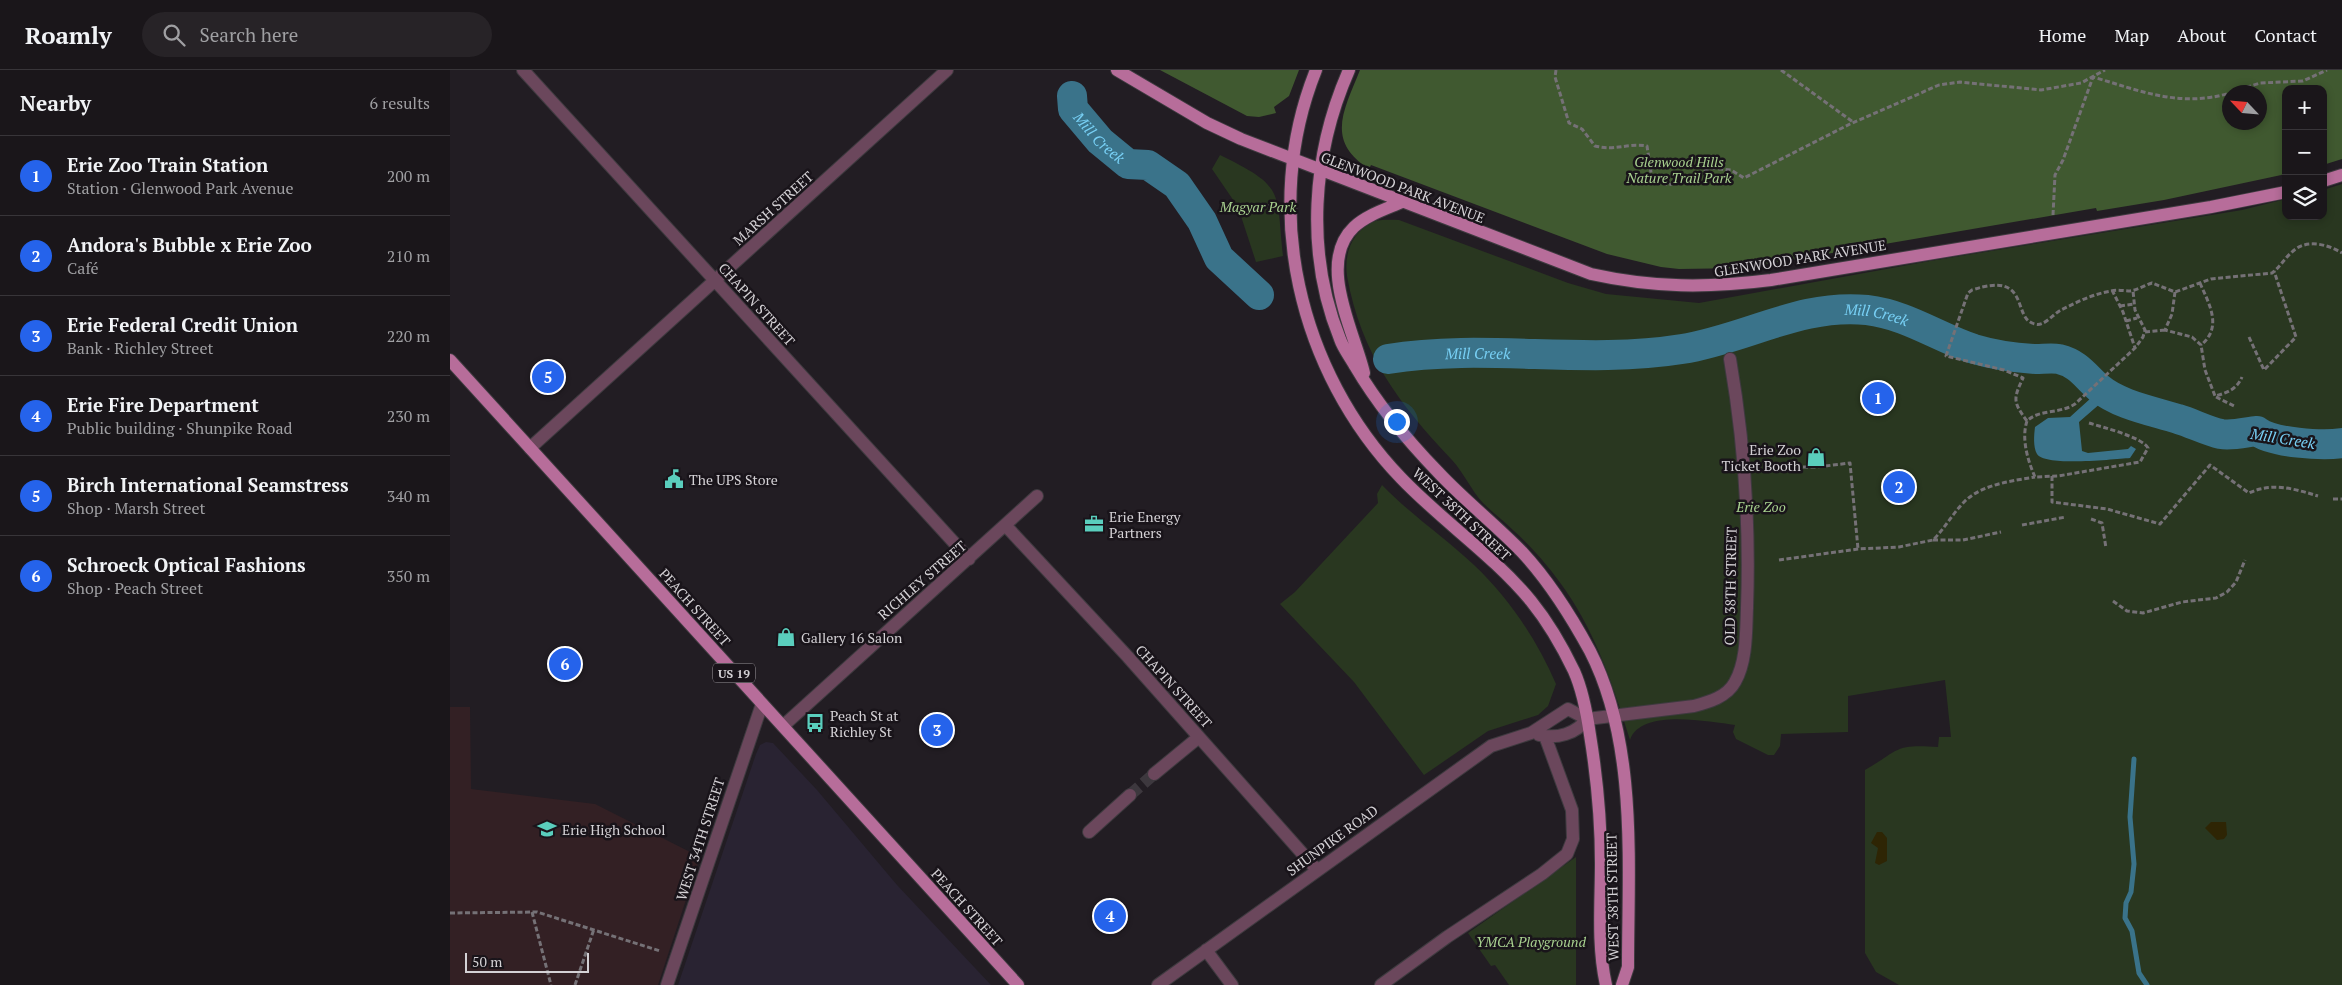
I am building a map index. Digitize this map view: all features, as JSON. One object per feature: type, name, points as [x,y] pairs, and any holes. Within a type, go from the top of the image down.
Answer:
[{"type":"main road","name":"GLENWOOD PARK AVENUE","points":[[1117,70],[1207,123],[1294,161],[1591,274],[1625,282],[1667,286],[1709,286],[1771,280],[2211,207],[2282,193]]},
{"type":"main road","name":"WEST 38TH STREET","points":[[1316,70],[1303,109],[1294,161],[1291,210],[1296,281],[1316,346],[1331,381],[1353,420],[1376,451],[1400,478],[1530,600],[1551,627],[1576,677],[1587,719],[1597,777],[1600,808],[1602,966],[1606,985]]},
{"type":"main road","name":"WEST 38TH STREET","points":[[1349,70],[1329,126],[1319,171],[1316,203],[1319,253],[1327,296],[1340,340],[1367,386],[1398,430],[1440,475],[1522,552],[1554,591],[1590,652],[1598,670],[1614,716],[1622,764],[1628,843],[1628,967],[1622,985]]},
{"type":"main road","points":[[2327,180],[2342,176]]},
{"type":"main road","points":[[1367,386],[1342,306],[1338,272],[1341,250],[1345,238],[1354,226],[1369,216],[1402,202]]},
{"type":"main road","name":"PEACH STREET","points":[[450,360],[1018,985]]},
{"type":"street","name":"CHAPIN STREET","points":[[523,70],[969,559]]},
{"type":"street","name":"MARSH STREET","points":[[530,448],[948,70]]},
{"type":"street","name":"OLD 38TH STREET","points":[[1728,692],[1736,680],[1744,650],[1748,587],[1743,462],[1738,406],[1730,359]]},
{"type":"street","name":"RICHLEY STREET","points":[[783,726],[882,634],[969,559],[1037,496]]},
{"type":"street","name":"CHAPIN STREET","points":[[1006,526],[1199,737],[1317,870]]},
{"type":"street","name":"SHUNPIKE ROAD","points":[[1158,985],[1485,750],[1531,733],[1568,710],[1587,719],[1614,716],[1694,706],[1728,692]]},
{"type":"street","name":"WEST 34TH STREET","points":[[667,985],[762,704]]},
{"type":"street","name":"SHUNPIKE ROAD","points":[[1531,733],[1545,736],[1574,732],[1587,719]]},
{"type":"street","points":[[1381,985],[1447,937],[1542,874],[1567,854],[1573,839],[1572,810],[1545,736]]},
{"type":"street","points":[[1154,774],[1199,737]]},
{"type":"street","points":[[1089,832],[1130,795]]},
{"type":"street","points":[[1206,950],[1232,985]]},
{"type":"path","points":[[1556,70],[1555,77],[1569,123],[1582,129],[1595,146],[1610,150],[1635,144],[1647,146],[1652,178],[1668,185],[1691,179],[1710,168],[1731,170],[1744,178],[1854,122],[1939,85],[1960,82],[2041,90],[2080,83],[2104,70]]},
{"type":"path","points":[[1781,70],[1854,122]]},
{"type":"path","points":[[2254,85],[2260,83],[2303,81],[2327,70]]},
{"type":"path","points":[[2093,77],[2157,97],[2198,100],[2222,95]]},
{"type":"path","points":[[2053,215],[2056,175],[2093,77]]},
{"type":"path","points":[[1253,211],[1274,204]]},
{"type":"path","points":[[2027,421],[2016,405],[2015,395],[2023,378],[2004,370],[1946,356],[1968,293],[1972,290],[2000,284],[2009,288],[2017,297],[2026,319],[2035,324],[2040,324],[2058,311],[2084,299],[2112,290],[2133,291],[2152,283],[2175,292],[2211,279],[2274,272],[2292,251],[2305,245],[2319,243],[2342,253]]},
{"type":"path","points":[[2249,337],[2264,370],[2296,337],[2274,272]]},
{"type":"path","points":[[2200,283],[2214,324],[2211,335],[2201,345]]},
{"type":"path","points":[[2112,290],[2126,321],[2135,348]]},
{"type":"path","points":[[2035,477],[2027,454],[2025,427],[2027,421],[2038,414],[2071,407],[2135,348],[2145,332],[2143,324],[2137,318],[2133,291]]},
{"type":"path","points":[[2165,330],[2172,314],[2175,292]]},
{"type":"path","points":[[2120,306],[2134,304]]},
{"type":"path","points":[[2126,321],[2137,318]]},
{"type":"path","points":[[2145,332],[2165,330],[2192,337],[2201,345],[2204,370],[2215,396],[2236,407]]},
{"type":"path","points":[[2215,396],[2233,389],[2239,384],[2242,377]]},
{"type":"path","points":[[1933,540],[1954,514],[1976,493],[2003,483],[2140,462],[2148,448],[2146,444],[2089,423]]},
{"type":"path","points":[[1773,467],[1817,467],[1850,463],[1858,549]]},
{"type":"path","points":[[2052,476],[2052,502],[2107,509],[2160,524],[2210,465],[2249,493],[2264,487],[2281,487],[2318,496]]},
{"type":"path","points":[[2333,499],[2342,499]]},
{"type":"path","points":[[2022,525],[2066,516]]},
{"type":"path","points":[[2090,519],[2102,523],[2106,548]]},
{"type":"path","points":[[1779,560],[1858,549],[1899,547],[1933,540],[1962,540],[2001,532]]},
{"type":"path","points":[[2113,601],[2127,611],[2142,613],[2182,602],[2216,598],[2227,592],[2236,582],[2245,560]]},
{"type":"path","points":[[532,912],[551,985]]},
{"type":"path","points":[[450,913],[532,912],[594,929],[660,952]]},
{"type":"path","points":[[576,985],[594,929]]},
{"type":"shaded area","name":"Erie High School","points":[[450,707],[470,707],[471,789],[595,804],[700,857],[658,985],[450,985]]},
{"type":"shaded area","points":[[766,742],[773,743],[817,790],[897,885],[991,985],[678,985],[756,754],[760,745]]},
{"type":"green space","points":[[1160,70],[1299,70],[1289,96],[1274,107],[1276,113],[1259,117],[1247,116]]},
{"type":"green space","name":"Glenwood Hills Nature Trail Park","points":[[1360,70],[2342,70],[2342,159],[2327,164],[2327,85],[2282,85],[2282,175],[2164,200],[2097,211],[2096,208],[1744,268],[1679,269],[1661,267],[1607,254],[1371,165],[1369,169],[1355,158],[1347,147],[1343,136],[1342,124],[1348,98]]},
{"type":"green space","name":"Magyar Park","points":[[1220,155],[1256,175],[1267,183],[1273,192],[1277,203],[1283,256],[1256,262],[1238,207],[1212,169]]},
{"type":"green space","name":"Erie Zoo","points":[[2342,184],[2342,985],[1899,985],[1876,972],[1865,953],[1865,770],[1898,750],[1923,746],[1938,747],[1939,737],[1951,737],[1945,680],[1848,696],[1848,732],[1781,734],[1780,746],[1774,755],[1768,755],[1736,739],[1733,732],[1735,725],[1693,720],[1661,720],[1647,724],[1637,730],[1630,740],[1604,663],[1577,608],[1542,559],[1483,503],[1456,465],[1399,398],[1372,354],[1362,330],[1353,304],[1346,268],[1348,252],[1359,232],[1376,221],[1399,220],[1568,283],[1606,294],[1699,303],[1930,261],[2242,210],[2282,200],[2282,220],[2327,220],[2327,189]]},
{"type":"green space","points":[[1382,485],[1474,565],[1499,591],[1531,636],[1556,684],[1548,706],[1538,715],[1488,731],[1424,775],[1354,682],[1280,604],[1295,592],[1378,503],[1377,494]]},
{"type":"green space","name":"YMCA Playground","points":[[1576,857],[1576,985],[1509,985],[1495,965],[1491,966],[1468,933]]},
{"type":"sand","points":[[2211,822],[2226,822],[2227,835],[2224,839],[2217,840],[2205,828]]},
{"type":"sand","points":[[1877,832],[1882,832],[1887,838],[1887,861],[1879,865],[1875,863],[1878,848],[1871,843]]},
{"type":"water","points":[[2091,398],[2102,402],[2079,422],[2082,451],[2088,453],[2128,449],[2131,446],[2136,449],[2130,458],[2066,461],[2043,458],[2037,454],[2034,444],[2035,427],[2048,418],[2070,417]]},
{"type":"waterway","name":"Mill Creek","points":[[1072,96],[1073,109],[1100,141],[1128,164],[1148,165],[1177,185],[1202,221],[1219,258],[1259,295]]},
{"type":"waterway","name":"Mill Creek","points":[[1388,359],[1461,353],[1571,355],[1645,353],[1706,344],[1774,323],[1819,312],[1843,309],[1867,310],[1909,321],[1960,344],[1997,355],[2066,361],[2077,367],[2099,388],[2116,399],[2216,433],[2230,435],[2257,431],[2285,441],[2311,444],[2342,443]]},
{"type":"waterway","points":[[2134,759],[2130,817],[2134,864],[2131,892],[2126,903],[2125,918],[2132,931],[2139,973],[2147,985]]},
{"type":"tunnel","points":[[1130,795],[1154,774]]},
{"type":"place","name":"Birch International Seamstress","points":[[548,377]]},
{"type":"place","name":"Erie Zoo Train Station","points":[[1878,398]]},
{"type":"place","name":"Erie Zoo Ticket Booth","points":[[1816,457]]},
{"type":"place","name":"The UPS Store","points":[[674,479]]},
{"type":"place","name":"Andora's Bubble x Erie Zoo","points":[[1899,487]]},
{"type":"place","name":"Erie Energy Partners","points":[[1094,524]]},
{"type":"place","name":"Gallery 16 Salon","points":[[786,637]]},
{"type":"place","name":"Schroeck Optical Fashions","points":[[565,664]]},
{"type":"place","name":"Peach St at Richley St","points":[[815,723]]},
{"type":"place","name":"Erie Federal Credit Union","points":[[937,730]]},
{"type":"place","name":"Erie High School","points":[[547,829]]},
{"type":"place","name":"Erie Fire Department","points":[[1110,916]]}]
